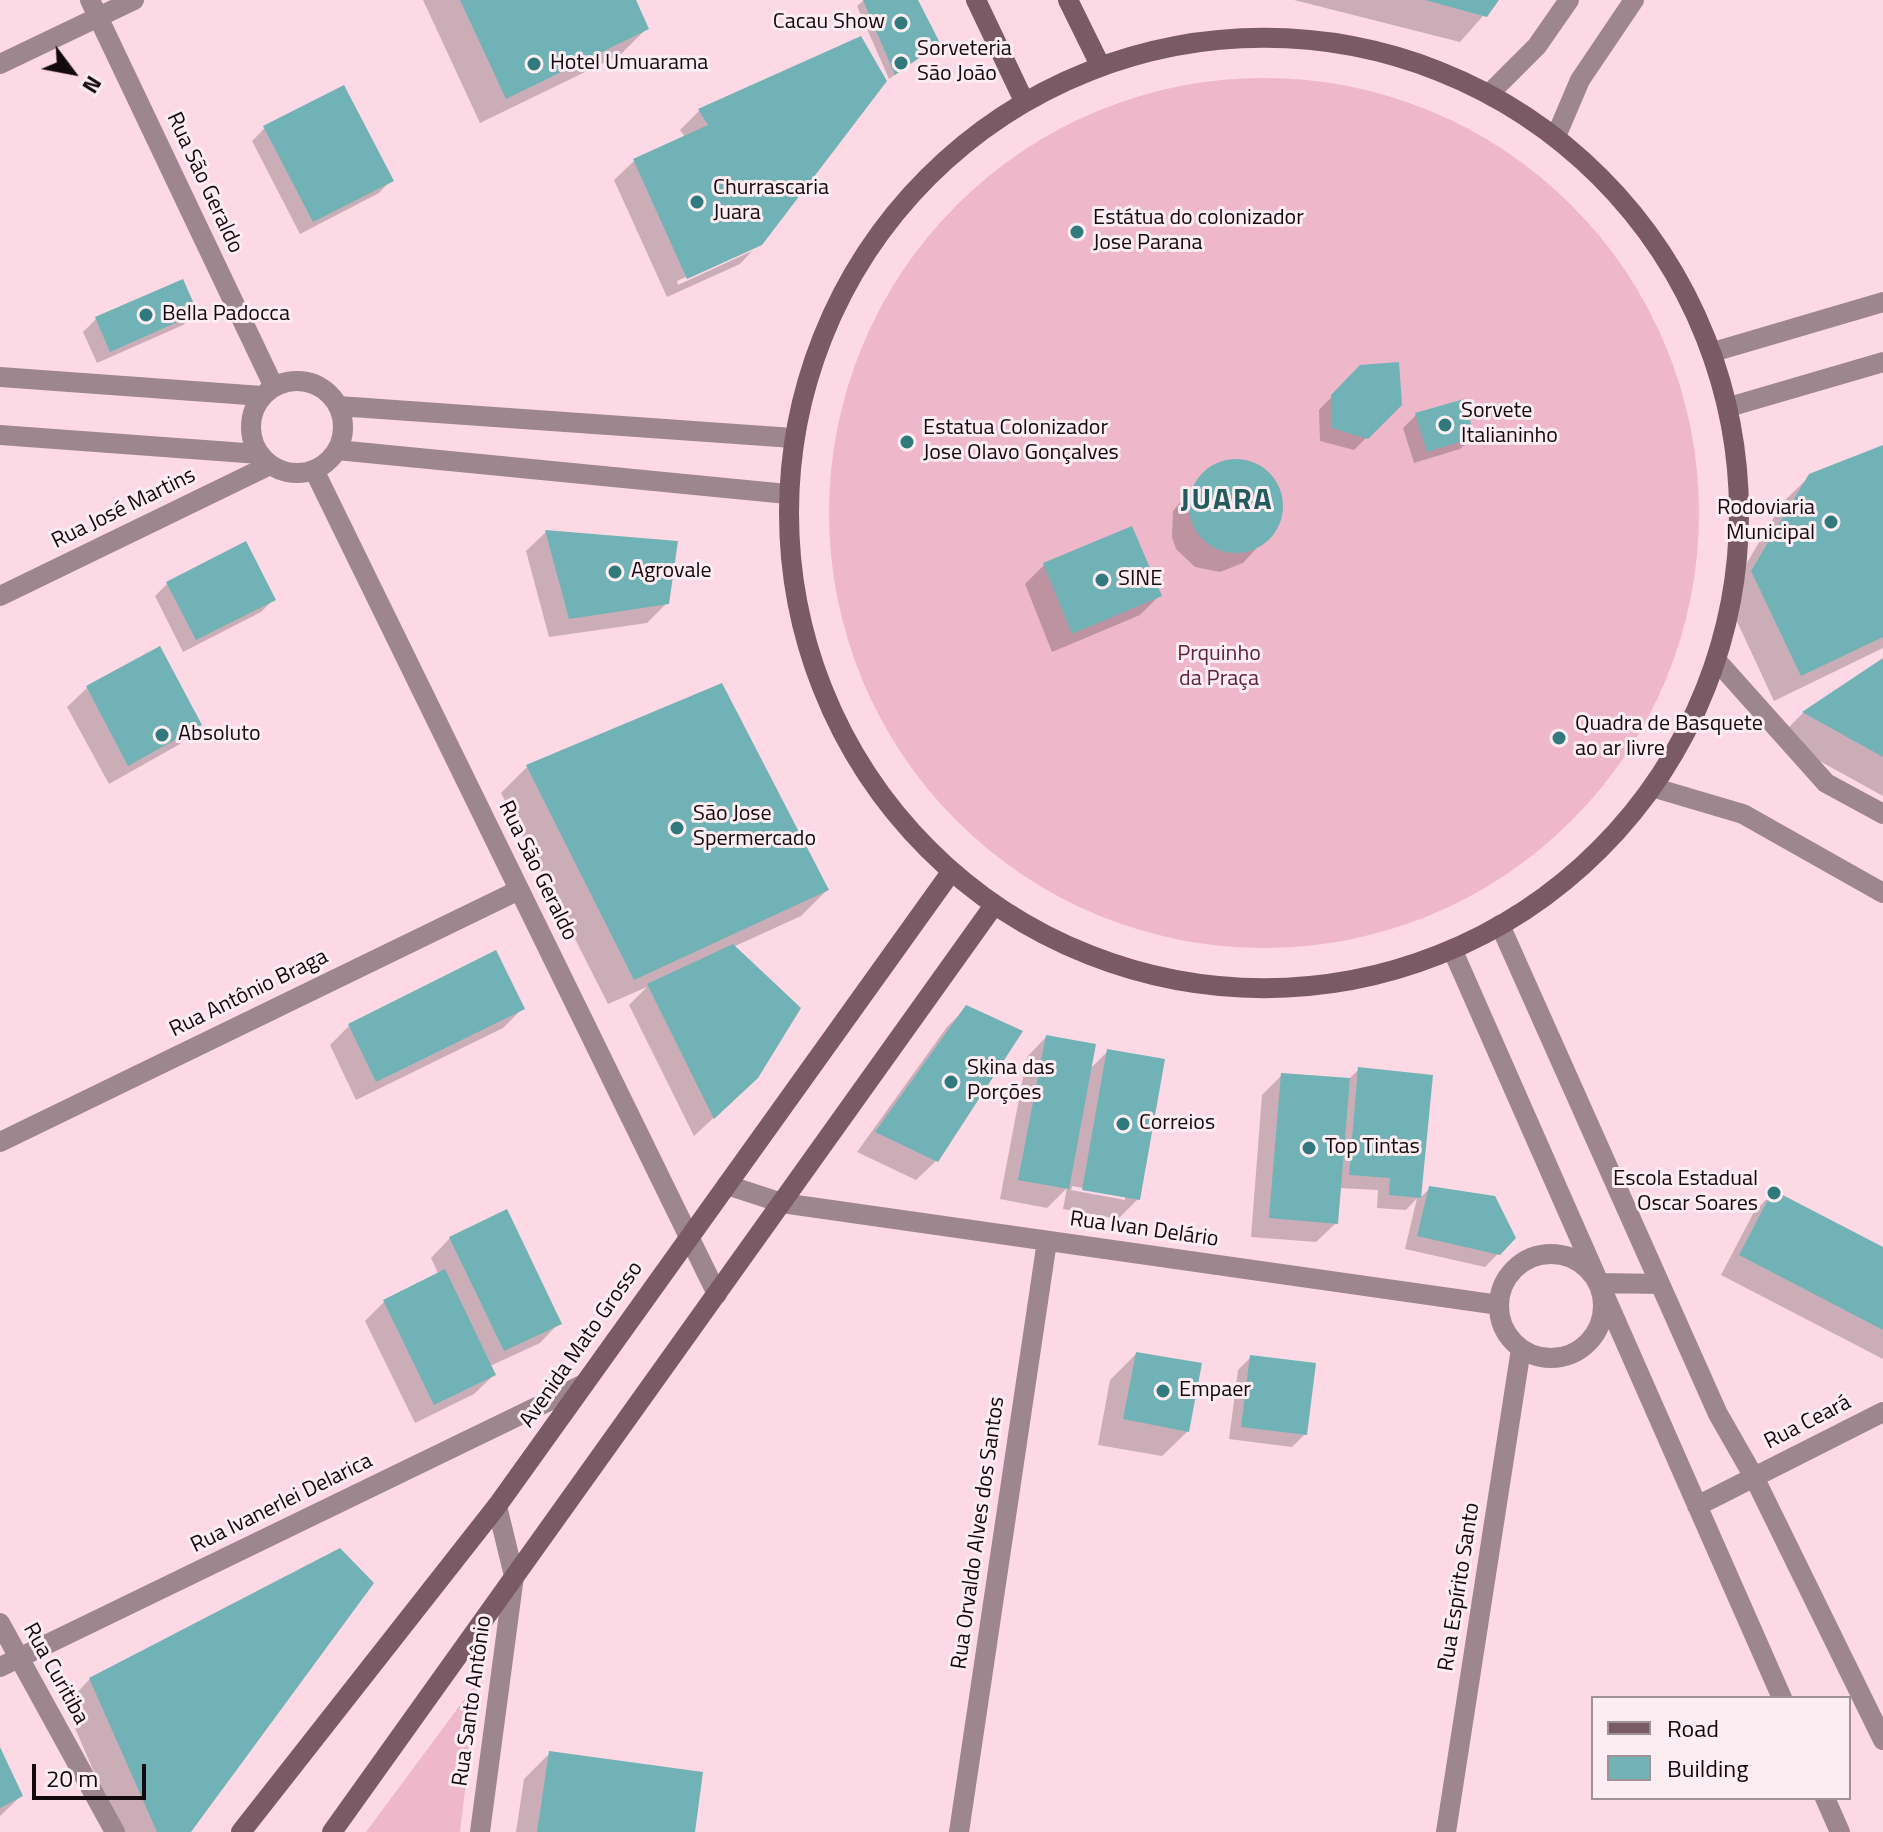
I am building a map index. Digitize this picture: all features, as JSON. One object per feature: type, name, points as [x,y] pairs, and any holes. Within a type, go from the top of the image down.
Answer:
[{"type":"main road","points":[[976,0],[1024,101]]},
{"type":"main road","points":[[1068,0],[1100,65]]},
{"type":"main road","points":[[1231,36],[1366,45],[1491,92],[1557,134],[1623,197],[1676,270],[1713,352],[1729,407],[1740,535],[1717,661],[1686,734],[1655,788],[1589,862],[1500,925],[1453,951],[1297,991],[1254,987],[1138,976],[992,908],[949,875],[857,767],[801,635],[787,494],[793,438],[835,305],[915,189],[1024,101],[1100,65],[1231,36]]},
{"type":"main road","name":"Avenida Mato Grosso","points":[[241,1832],[497,1506],[949,875]]},
{"type":"main road","points":[[332,1832],[992,908]]},
{"type":"street","points":[[0,64],[94,9],[134,0]]},
{"type":"street","points":[[1491,92],[1537,46],[1569,0]]},
{"type":"street","points":[[1557,134],[1580,80],[1634,0]]},
{"type":"street","name":"Rua São Geraldo","points":[[94,9],[268,392]]},
{"type":"street","points":[[1713,352],[1883,302]]},
{"type":"street","points":[[1729,407],[1883,362]]},
{"type":"street","points":[[0,377],[268,392],[303,381],[329,394],[338,406],[342,435],[337,450],[314,470],[284,471],[264,459],[0,435]]},
{"type":"street","points":[[264,459],[251,424],[268,392]]},
{"type":"street","points":[[338,406],[793,438]]},
{"type":"street","points":[[337,450],[787,494]]},
{"type":"street","name":"Rua José Martins","points":[[0,596],[264,459]]},
{"type":"street","name":"Rua São Geraldo","points":[[314,470],[717,1294]]},
{"type":"street","points":[[1717,661],[1826,783],[1883,814]]},
{"type":"street","points":[[1655,788],[1743,814],[1883,893]]},
{"type":"street","name":"Rua Antônio Braga","points":[[0,1142],[519,890]]},
{"type":"street","points":[[1500,925],[1718,1414],[1754,1477],[1883,1740]]},
{"type":"street","points":[[1453,951],[1781,1696]]},
{"type":"street","name":"Rua Ivan Delário","points":[[727,1185],[782,1203],[1499,1305]]},
{"type":"street","name":"Rua Orvaldo Alves dos Santos","points":[[959,1832],[1047,1241]]},
{"type":"street","points":[[1559,1253],[1589,1269],[1599,1283],[1602,1317],[1596,1333],[1584,1346],[1552,1358],[1521,1349],[1508,1335],[1499,1305],[1503,1286],[1512,1271],[1526,1260],[1542,1254],[1559,1253]]},
{"type":"street","points":[[1599,1283],[1660,1284]]},
{"type":"street","name":"Rua Espírito Santo","points":[[1446,1832],[1521,1349]]},
{"type":"street","name":"Rua Ivanerlei Delarica","points":[[9,1662],[584,1384]]},
{"type":"street","name":"Rua Ceará","points":[[1697,1506],[1883,1412]]},
{"type":"street","points":[[497,1506],[514,1576]]},
{"type":"street","name":"Rua Santo Antônio","points":[[480,1832],[514,1576]]},
{"type":"street","name":"Rua Curitiba","points":[[0,1623],[9,1662],[115,1832]]},
{"type":"street","points":[[1826,1800],[1840,1832]]},
{"type":"green space","name":"Prquinho da Praça","points":[[1264,78],[1349,86],[1431,111],[1506,151],[1572,205],[1626,271],[1666,346],[1691,428],[1699,513],[1691,598],[1666,680],[1626,755],[1572,821],[1506,875],[1431,915],[1349,940],[1264,948],[1179,940],[1097,915],[1022,875],[956,821],[902,755],[862,680],[837,598],[829,513],[837,428],[862,346],[902,271],[956,205],[1022,151],[1097,111],[1179,86]]},
{"type":"green space","points":[[478,1681],[460,1832],[366,1832]]},
{"type":"building","name":"Hotel Umuarama","points":[[460,0],[636,0],[649,29],[506,99]]},
{"type":"building","points":[[863,0],[918,0],[940,43],[895,75]]},
{"type":"building","points":[[1425,0],[1499,0],[1487,17]]},
{"type":"building","points":[[861,36],[887,81],[762,245],[687,279],[633,159],[708,125],[698,109]]},
{"type":"building","points":[[344,85],[394,181],[313,222],[263,126]]},
{"type":"building","name":"Bella Padocca","points":[[183,279],[198,313],[110,352],[95,317]]},
{"type":"building","points":[[1399,362],[1402,405],[1368,439],[1332,428],[1331,395],[1360,365]]},
{"type":"building","name":"Sorvete Italianinho","points":[[1464,399],[1475,437],[1427,452],[1415,413]]},
{"type":"building","name":"Rodoviaria Municipal","points":[[1883,445],[1883,637],[1801,676],[1751,571],[1809,474]]},
{"type":"building","points":[[1236,459],[1254,463],[1269,473],[1279,488],[1283,506],[1279,524],[1269,539],[1254,549],[1236,553],[1218,549],[1203,539],[1193,524],[1189,506],[1193,488],[1203,473],[1218,463]]},
{"type":"building","name":"SINE","points":[[1132,526],[1162,596],[1072,634],[1043,563]]},
{"type":"building","name":"Agrovale","points":[[545,530],[678,541],[669,604],[569,619]]},
{"type":"building","points":[[246,541],[276,600],[196,640],[166,582]]},
{"type":"building","points":[[160,646],[202,725],[128,766],[86,686]]},
{"type":"building","points":[[1883,658],[1883,757],[1802,712]]},
{"type":"building","name":"São Jose Spermercado","points":[[722,683],[829,890],[634,980],[526,765]]},
{"type":"building","points":[[733,944],[801,1008],[758,1078],[714,1119],[647,984]]},
{"type":"building","points":[[496,950],[525,1009],[376,1082],[348,1024]]},
{"type":"building","name":"Skina das Porções","points":[[966,1005],[1023,1031],[938,1162],[875,1132]]},
{"type":"building","points":[[1046,1035],[1096,1044],[1069,1189],[1018,1180]]},
{"type":"building","name":"Correios","points":[[1107,1049],[1165,1059],[1140,1200],[1082,1190]]},
{"type":"building","points":[[1358,1067],[1433,1075],[1421,1198],[1389,1195],[1390,1178],[1349,1175]]},
{"type":"building","name":"Top Tintas","points":[[1281,1073],[1350,1078],[1338,1224],[1269,1218]]},
{"type":"building","points":[[1429,1186],[1495,1196],[1516,1238],[1500,1255],[1417,1236]]},
{"type":"building","points":[[1773,1190],[1883,1247],[1883,1330],[1739,1255]]},
{"type":"building","points":[[507,1209],[562,1324],[504,1351],[449,1237]]},
{"type":"building","points":[[445,1269],[496,1375],[434,1405],[383,1300]]},
{"type":"building","name":"Empaer","points":[[1136,1352],[1202,1363],[1189,1432],[1123,1419]]},
{"type":"building","points":[[1250,1355],[1316,1363],[1307,1435],[1241,1427]]},
{"type":"building","points":[[340,1548],[374,1583],[191,1832],[157,1832],[89,1678]]},
{"type":"building","points":[[0,1747],[23,1796],[0,1808]]},
{"type":"building","points":[[549,1751],[703,1772],[695,1832],[537,1832]]},
{"type":"place","name":"Cacau Show","points":[[901,23]]},
{"type":"place","name":"Sorveteria São João","points":[[901,63]]},
{"type":"place","name":"Hotel Umuarama","points":[[534,64]]},
{"type":"place","name":"Churrascaria Juara","points":[[697,202]]},
{"type":"place","name":"Estátua do colonizador Jose Parana","points":[[1077,232]]},
{"type":"place","name":"Bella Padocca","points":[[146,315]]},
{"type":"place","name":"Sorvete Italianinho","points":[[1445,425]]},
{"type":"place","name":"Estatua Colonizador Jose Olavo Gonçalves","points":[[907,442]]},
{"type":"place","name":"Rodoviaria Municipal","points":[[1831,522]]},
{"type":"place","name":"Agrovale","points":[[615,572]]},
{"type":"place","name":"SINE","points":[[1102,580]]},
{"type":"place","name":"Absoluto","points":[[162,735]]},
{"type":"place","name":"Quadra de Basquete ao ar livre","points":[[1559,738]]},
{"type":"place","name":"São Jose Spermercado","points":[[677,828]]},
{"type":"place","name":"Skina das Porções","points":[[951,1082]]},
{"type":"place","name":"Correios","points":[[1123,1124]]},
{"type":"place","name":"Top Tintas","points":[[1309,1148]]},
{"type":"place","name":"Escola Estadual Oscar Soares","points":[[1774,1193]]},
{"type":"place","name":"Empaer","points":[[1163,1391]]},
{"type":"district","name":"JUARA","points":[[1227,502]]}]
